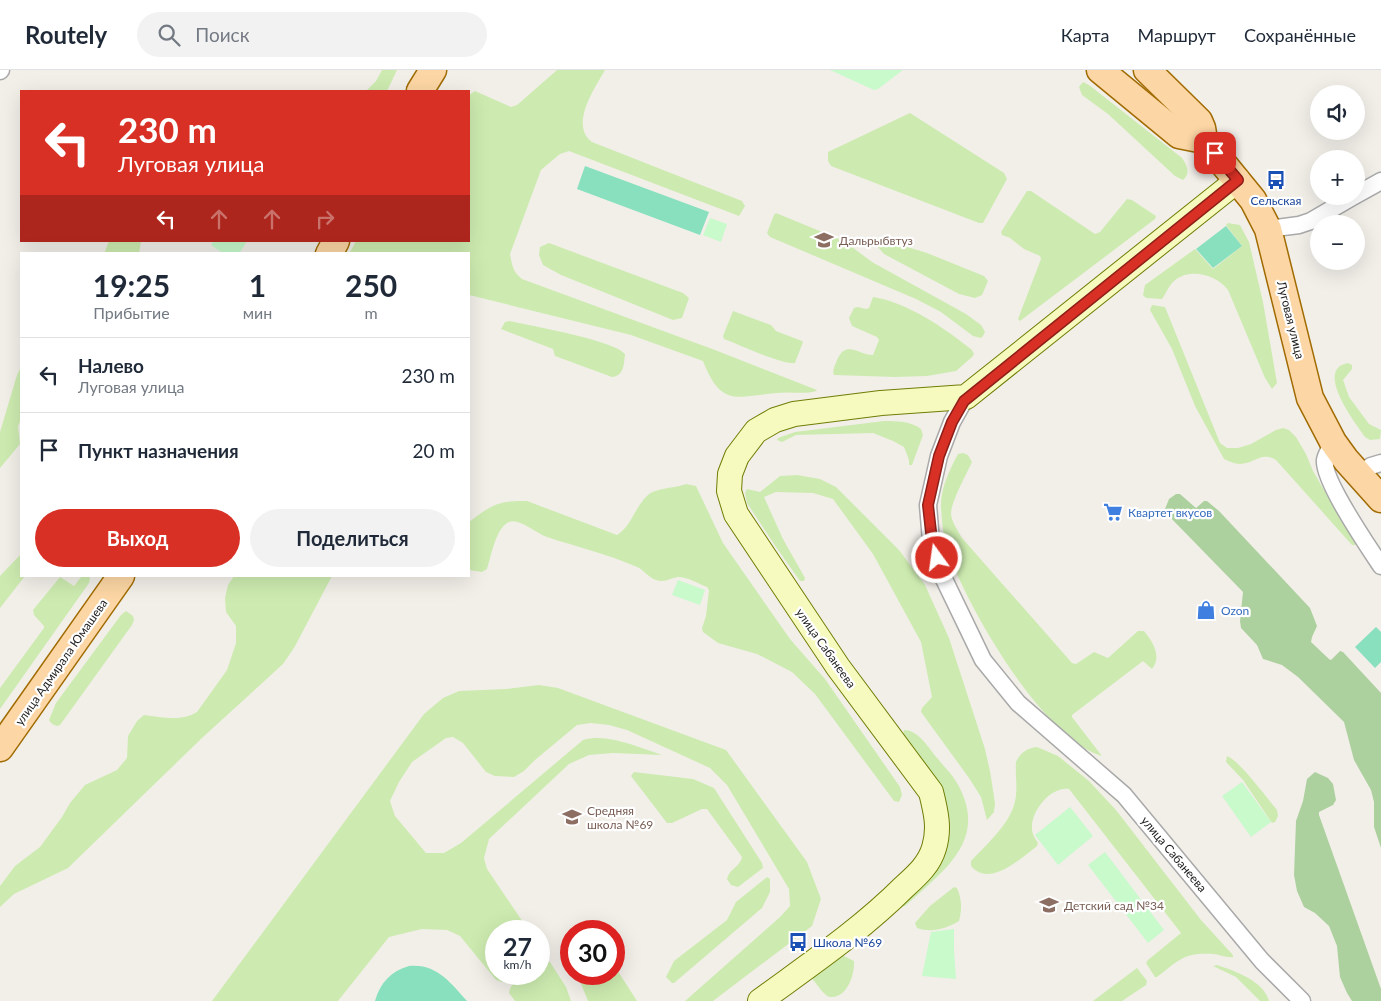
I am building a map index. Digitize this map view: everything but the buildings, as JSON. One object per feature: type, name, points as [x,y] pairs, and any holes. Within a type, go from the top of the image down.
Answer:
[{"type":"main road","points":[[421,90],[433,70]]},
{"type":"main road","points":[[1100,70],[1179,134],[1204,140]]},
{"type":"main road","name":"Луговая улица","points":[[1148,70],[1199,121],[1204,140],[1253,200],[1268,229],[1310,398],[1334,442],[1370,469],[1381,500]]},
{"type":"main road","name":"улица Адмирала Юмашева","points":[[0,748],[120,577]]},
{"type":"street","name":"улица Сабанеева","points":[[1238,180],[966,397],[952,422],[939,456],[928,505],[932,541],[942,575],[983,660],[1018,703],[1124,795],[1262,961],[1302,1001]]},
{"type":"street","points":[[1365,190],[1381,181]]},
{"type":"street","points":[[1268,229],[1299,225],[1311,221],[1339,205]]},
{"type":"street","name":"улица Сабанеева","points":[[760,1001],[812,964],[887,904],[924,868],[934,850],[938,832],[931,792],[838,667],[736,514],[729,491],[730,474],[737,456],[756,431],[774,420],[794,414],[881,403],[966,397]]},
{"type":"street","points":[[1334,442],[1325,460],[1326,474],[1357,530],[1381,566]]},
{"type":"green space","points":[[382,70],[397,70],[387,90],[367,90],[376,81]]},
{"type":"green space","points":[[557,70],[605,70],[590,96],[583,116],[583,126],[586,135],[592,142],[742,201],[745,206],[739,216],[569,151],[560,154],[541,170],[510,254],[512,265],[522,279],[715,350],[817,390],[807,393],[731,396],[716,386],[703,361],[631,335],[470,295],[470,252],[350,252],[355,242],[470,242],[470,94],[475,91],[511,107],[517,105]]},
{"type":"green space","points":[[830,70],[903,70],[874,90]]},
{"type":"green space","points":[[1083,82],[1182,158],[1187,169],[1185,178],[1183,180],[1175,176],[1108,114],[1082,95],[1079,87]]},
{"type":"green space","points":[[910,113],[1004,173],[1007,179],[983,223],[831,166],[828,161],[828,152]]},
{"type":"green space","points":[[585,166],[709,212],[700,235],[577,189]]},
{"type":"green space","points":[[1027,191],[1031,191],[1095,234],[1100,232],[1127,199],[1132,200],[1156,216],[1155,219],[1020,321],[1018,319],[1041,259],[1040,256],[1024,249],[1010,238],[1002,235],[1001,232]]},
{"type":"green space","points":[[776,213],[844,241],[872,262],[966,314],[981,325],[985,332],[983,336],[981,338],[973,336],[941,312],[916,299],[770,237],[767,233]]},
{"type":"green space","points":[[710,218],[727,224],[721,242],[703,235]]},
{"type":"green space","points":[[1228,223],[1240,225],[1249,242],[1263,302],[1277,383],[1272,389],[1265,378],[1228,290],[1223,284],[1202,274],[1186,275],[1179,277],[1173,282],[1162,299],[1146,298],[1143,295],[1145,285],[1195,249],[1213,269],[1242,246],[1226,225]]},
{"type":"green space","points":[[1226,226],[1242,246],[1213,268],[1196,249]]},
{"type":"green space","points":[[875,238],[927,253],[984,276],[988,281],[982,295],[975,298],[959,294],[884,254],[876,245]]},
{"type":"green space","points":[[109,242],[141,242],[139,252],[105,252]]},
{"type":"green space","points":[[213,242],[246,242],[240,252],[221,252],[211,245]]},
{"type":"green space","points":[[549,243],[683,293],[689,298],[682,318],[673,320],[561,275],[543,265],[539,255],[540,247]]},
{"type":"green space","points":[[873,297],[899,304],[912,310],[962,342],[974,354],[956,371],[927,376],[834,375],[837,360],[844,350],[849,349],[873,355],[879,340],[877,337],[852,326],[849,318],[854,308],[869,308]]},
{"type":"green space","points":[[1152,305],[1165,307],[1220,443],[1227,448],[1238,448],[1251,444],[1276,430],[1283,428],[1289,430],[1296,437],[1306,454],[1313,471],[1356,545],[1352,545],[1276,460],[1262,457],[1240,464],[1224,459],[1195,406],[1172,349],[1150,310]]},
{"type":"green space","points":[[733,311],[771,325],[776,331],[802,341],[795,363],[771,358],[724,339],[723,336]]},
{"type":"green space","points":[[510,321],[589,339],[618,349],[625,354],[623,369],[619,374],[612,377],[555,356],[553,349],[501,329],[505,322]]},
{"type":"green space","points":[[1348,363],[1352,365],[1352,369],[1343,380],[1349,397],[1369,424],[1381,430],[1380,439],[1370,440],[1365,437],[1349,414],[1335,385],[1337,369]]},
{"type":"green space","points":[[20,369],[20,421],[18,426],[20,444],[0,468],[0,432]]},
{"type":"green space","points":[[884,421],[899,421],[921,429],[923,435],[912,465],[909,465],[904,447],[873,433],[796,435],[782,442],[777,440],[795,432]]},
{"type":"green space","points":[[958,454],[968,455],[972,462],[952,508],[951,516],[955,526],[962,538],[1072,663],[1076,664],[1094,652],[1108,658],[1138,631],[1144,631],[1153,644],[1156,659],[1152,669],[1143,661],[1072,715],[1102,756],[1080,745],[1057,726],[1034,700],[1012,671],[992,639],[974,609],[960,580],[946,546],[941,501],[946,479]]},
{"type":"green space","points":[[797,475],[820,479],[836,487],[899,550],[925,585],[949,638],[985,749],[995,803],[994,812],[987,820],[981,797],[921,712],[922,708],[932,697],[921,642],[873,554],[833,499],[813,493],[776,492],[764,497],[783,539],[805,578],[804,581],[800,581],[747,503],[745,493],[747,489],[760,492],[780,476]]},
{"type":"green space","points":[[686,484],[696,486],[723,543],[790,639],[825,679],[900,787],[902,795],[899,802],[894,801],[815,694],[792,672],[757,654],[718,643],[703,632],[702,628],[706,616],[709,590],[707,587],[682,577],[662,581],[656,580],[640,568],[626,562],[547,537],[523,524],[513,521],[504,525],[497,536],[487,569],[482,572],[470,570],[470,521],[483,511],[496,505],[509,501],[527,501],[617,535],[626,526],[648,495],[655,491]]},
{"type":"green space","points":[[1176,494],[1180,494],[1196,508],[1204,501],[1207,501],[1219,511],[1310,608],[1317,626],[1311,642],[1331,660],[1340,651],[1343,652],[1381,693],[1381,848],[1374,827],[1374,802],[1371,790],[1354,760],[1344,722],[1298,677],[1282,665],[1263,659],[1257,645],[1241,628],[1243,592],[1166,513],[1165,509],[1169,499]]},
{"type":"green space","points":[[20,555],[20,577],[24,577],[0,608],[0,576]]},
{"type":"green space","points":[[60,577],[74,586],[81,577],[90,577],[89,583],[0,709],[0,688],[44,628],[34,615],[33,610]]},
{"type":"green space","points":[[233,577],[331,577],[294,648],[283,664],[202,738],[68,868],[14,894],[0,907],[0,886],[15,866],[40,847],[70,803],[85,785],[117,770],[127,758],[128,736],[137,721],[144,715],[178,718],[197,712],[227,670],[236,643],[236,626],[226,612],[225,598],[228,585]]},
{"type":"green space","points":[[678,580],[705,590],[700,605],[672,595]]},
{"type":"green space","points":[[126,611],[133,616],[132,625],[60,725],[52,724],[49,720],[56,703],[121,615]]},
{"type":"green space","points":[[1376,627],[1381,632],[1381,662],[1375,668],[1355,647]]},
{"type":"green space","points":[[539,685],[558,688],[726,750],[807,862],[821,899],[812,926],[713,1001],[685,1001],[790,906],[789,889],[727,785],[710,768],[627,730],[609,725],[591,723],[577,725],[524,771],[514,777],[495,776],[486,772],[463,743],[453,737],[446,738],[412,762],[390,801],[395,816],[426,853],[444,853],[461,843],[583,740],[602,738],[633,745],[662,755],[613,753],[589,755],[569,764],[489,839],[484,858],[487,869],[522,920],[485,920],[485,967],[460,936],[447,930],[422,929],[389,937],[338,1001],[212,1001],[424,714],[443,698],[459,691],[506,689]]},
{"type":"green space","points":[[904,730],[914,733],[919,737],[955,780],[966,803],[968,821],[965,838],[958,853],[934,880],[905,906],[901,907],[898,906],[928,873],[943,853],[949,838],[950,823],[940,792],[903,736]]},
{"type":"green space","points":[[1037,747],[1058,756],[1089,781],[1116,810],[1201,920],[1233,957],[1196,954],[1183,958],[1155,977],[1146,963],[1181,933],[1069,789],[1055,791],[1043,801],[1035,814],[1032,828],[1033,835],[1038,843],[1037,846],[1022,858],[996,873],[987,874],[979,872],[971,866],[971,861],[997,833],[1013,809],[1016,796],[1016,762],[1027,750]]},
{"type":"green space","points":[[1227,756],[1246,772],[1277,810],[1278,816],[1275,822],[1272,823],[1243,780],[1226,762]]},
{"type":"green space","points":[[634,772],[693,779],[714,788],[762,863],[763,868],[738,887],[731,885],[727,879],[728,876],[742,857],[707,809],[702,809],[672,823],[667,823],[631,776]]},
{"type":"green space","points":[[1315,772],[1328,778],[1333,784],[1336,800],[1333,805],[1319,812],[1319,815],[1381,989],[1381,1001],[1352,1001],[1340,977],[1337,946],[1329,926],[1315,913],[1304,907],[1297,891],[1294,875],[1296,821],[1303,801],[1307,779]]},
{"type":"green space","points":[[1242,782],[1271,822],[1251,837],[1222,796]]},
{"type":"green space","points":[[1070,807],[1093,836],[1058,865],[1035,835]]},
{"type":"green space","points":[[1105,852],[1164,930],[1148,943],[1088,865]]},
{"type":"green space","points":[[767,877],[770,879],[770,892],[762,908],[672,983],[666,977],[674,961],[727,920],[736,902]]},
{"type":"green space","points":[[954,887],[957,888],[961,900],[959,921],[938,929],[917,928],[915,923],[930,906]]},
{"type":"green space","points":[[954,929],[956,979],[922,976],[931,932]]},
{"type":"green space","points":[[842,955],[854,961],[851,979],[849,985],[841,994],[836,997],[830,997],[823,992],[813,978]]},
{"type":"green space","points":[[550,962],[560,978],[560,985],[566,987],[571,1001],[515,1001],[509,993],[512,985],[550,985]]},
{"type":"green space","points":[[1217,965],[1255,982],[1266,994],[1269,1001],[1260,1001],[1236,977],[1213,966]]},
{"type":"green space","points":[[409,966],[427,968],[442,975],[467,1001],[375,1001],[383,983],[397,971]]},
{"type":"green space","points":[[1137,968],[1147,981],[1146,985],[1122,1001],[1093,1001]]},
{"type":"green space","points":[[625,982],[637,1001],[588,1001],[581,985],[625,985]]},
{"type":"place","name":"Сельская","points":[[1276,180]]},
{"type":"place","name":"Дальрыбвтуз","points":[[824,240]]},
{"type":"place","name":"Квартет вкусов","points":[[1113,512]]},
{"type":"place","name":"Ozon","points":[[1206,610]]},
{"type":"place","name":"Средняя школа №69","points":[[572,817]]},
{"type":"place","name":"Детский сад №34","points":[[1049,905]]},
{"type":"place","name":"Школа №69","points":[[798,942]]},
{"type":"route","points":[[937,558],[932,541],[928,505],[939,456],[952,422],[966,397],[1238,180],[1215,153]]}]
